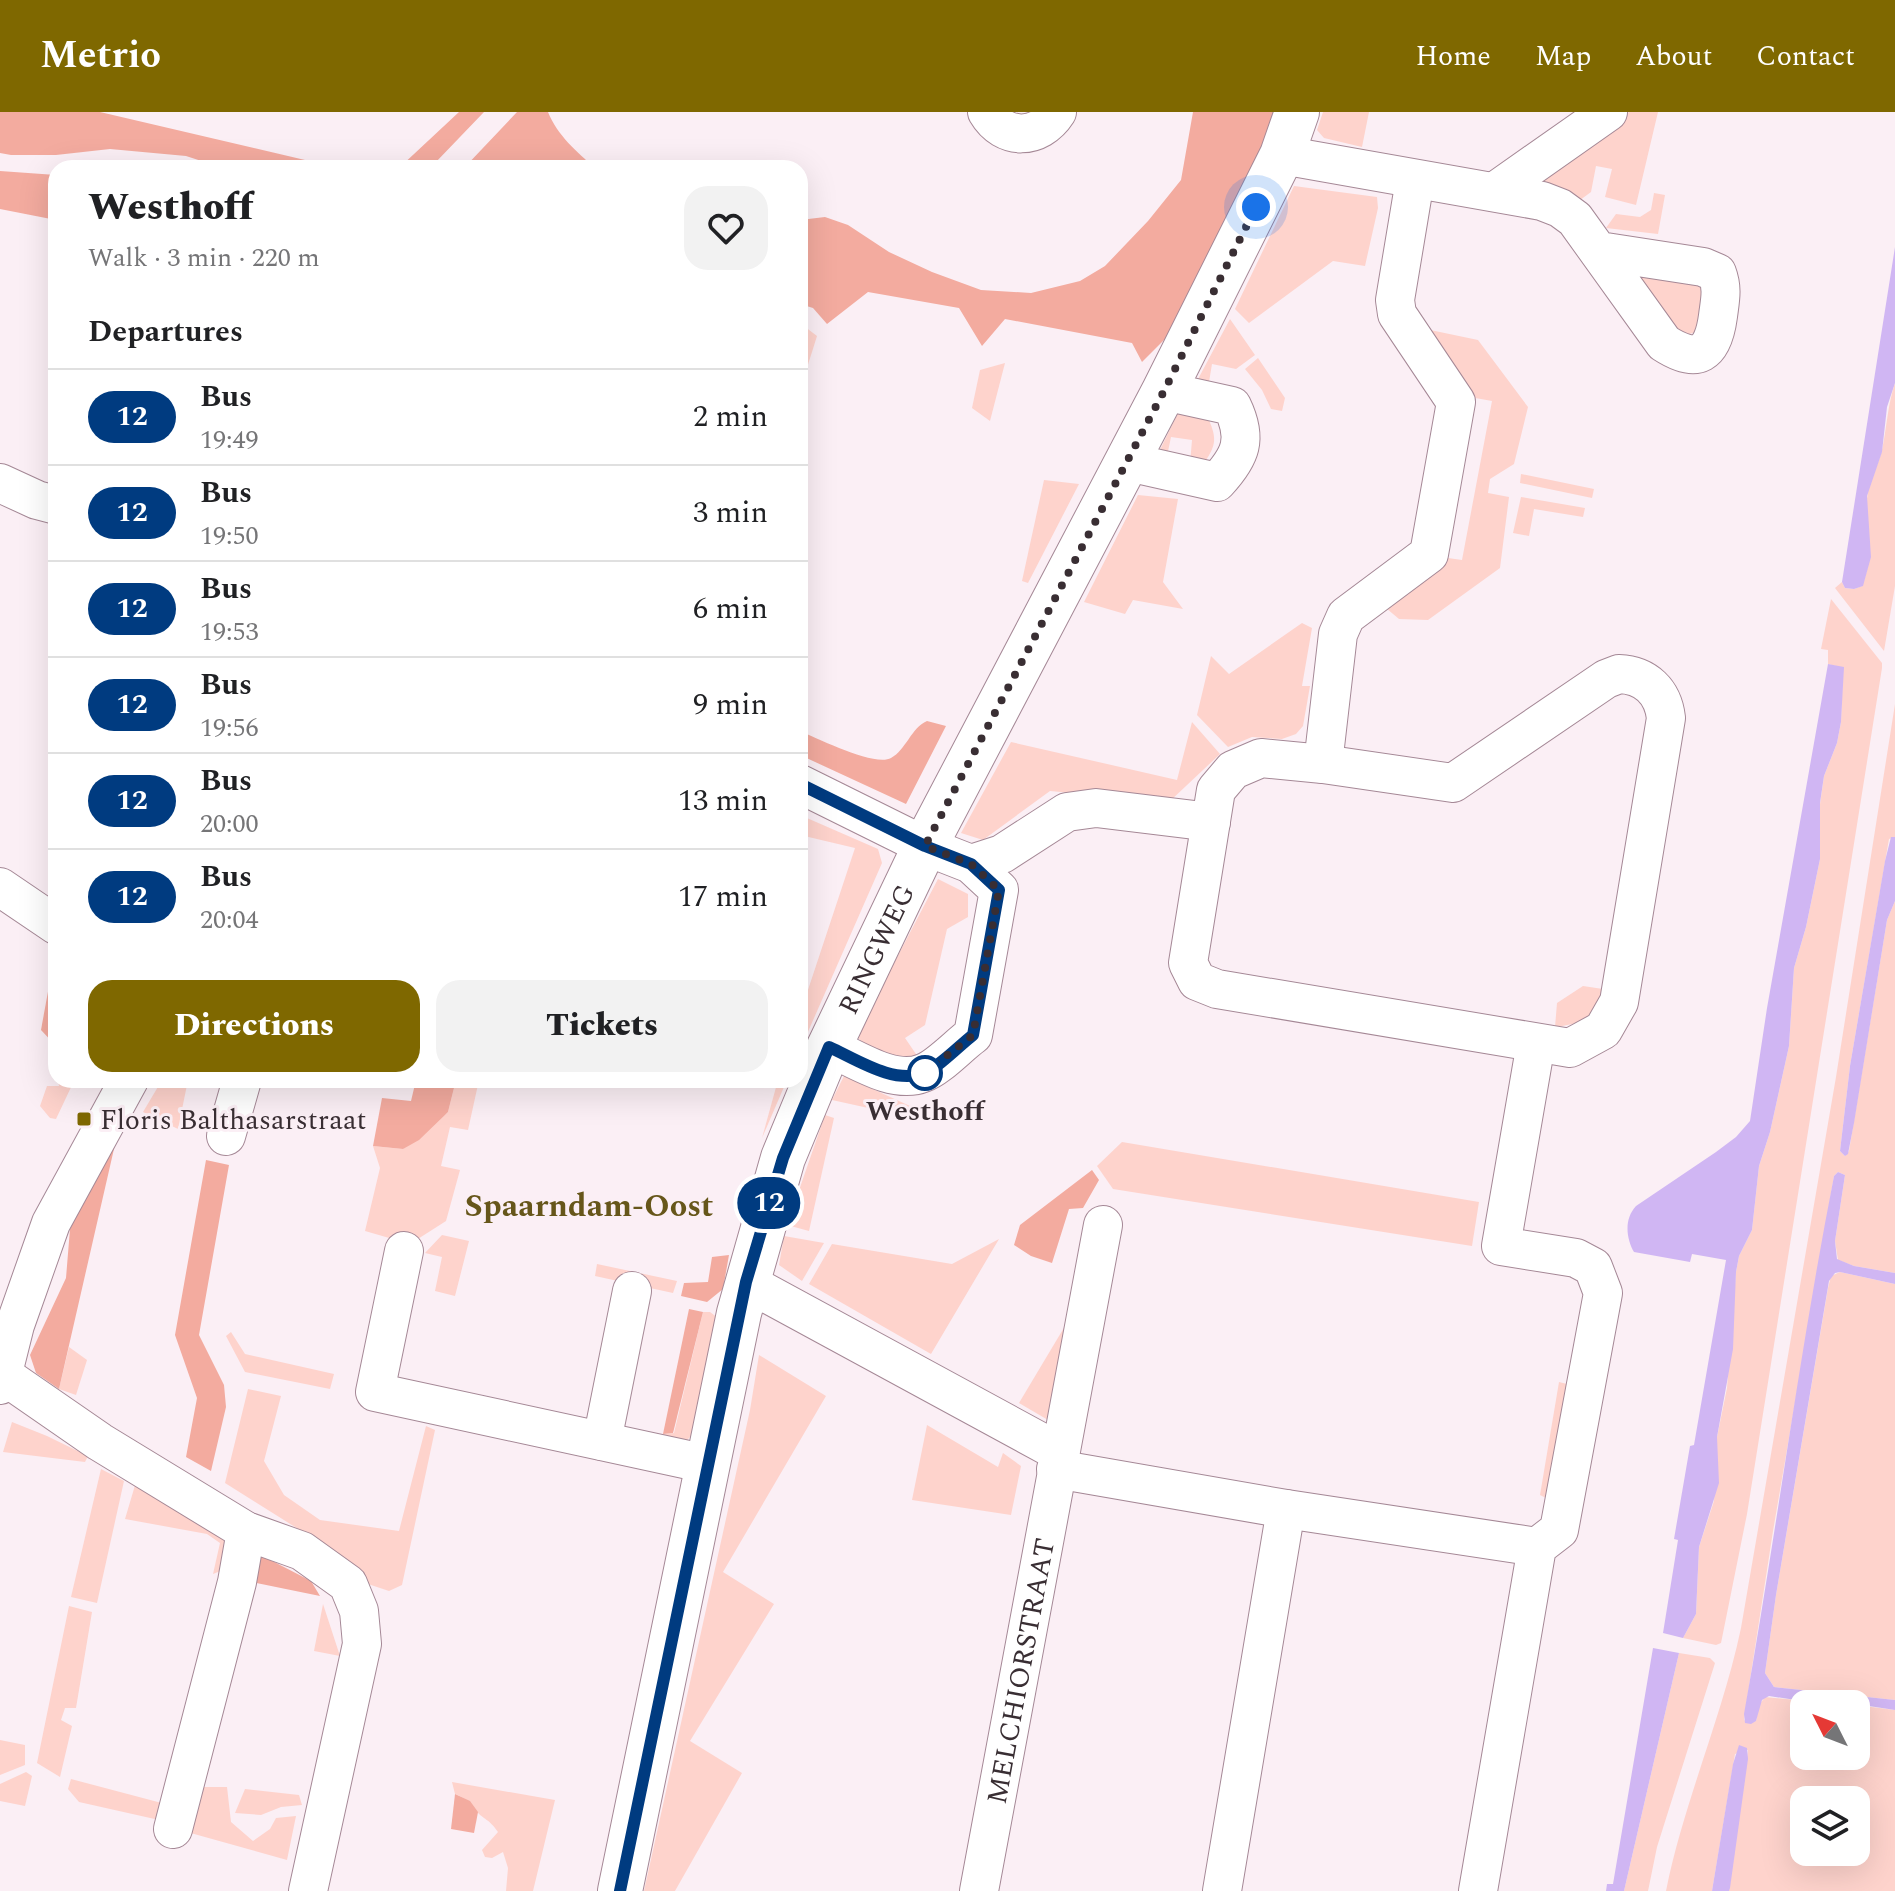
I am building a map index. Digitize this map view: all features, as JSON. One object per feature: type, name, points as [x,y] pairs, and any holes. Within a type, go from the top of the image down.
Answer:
[{"type":"street","points":[[987,112],[997,126],[1022,134],[1035,132],[1047,125],[1057,112]]},
{"type":"street","points":[[925,846],[1164,391],[1282,155],[1297,112]]},
{"type":"street","points":[[1494,192],[1608,112]]},
{"type":"street","points":[[1282,155],[1542,201],[1560,208],[1575,219],[1599,251]]},
{"type":"street","points":[[1323,764],[1338,634],[1345,617],[1352,610],[1429,554],[1456,402],[1397,314],[1395,300],[1415,180]]},
{"type":"street","points":[[1128,462],[1217,482],[1235,463],[1242,427],[1232,406],[1164,391]]},
{"type":"street","points":[[0,483],[48,503]]},
{"type":"street","points":[[1628,674],[1651,685],[1664,703],[1666,718],[1619,1002],[1603,1030],[1570,1048],[1217,989],[1197,981],[1188,963],[1216,790],[1233,770],[1261,758],[1323,764],[1453,783],[1606,679],[1628,674]]},
{"type":"street","points":[[808,788],[925,846],[971,864],[999,890],[973,1035],[925,1073],[904,1077],[877,1069],[829,1047]]},
{"type":"street","points":[[971,864],[1002,854],[1067,812],[1096,808],[1211,822]]},
{"type":"street","name":"RINGWEG","points":[[620,1891],[746,1282],[783,1158],[829,1047],[925,846]]},
{"type":"street","points":[[0,887],[48,920]]},
{"type":"street","points":[[1478,1891],[1537,1547],[1559,1530],[1603,1293],[1593,1267],[1576,1258],[1501,1246],[1536,1043]]},
{"type":"street","points":[[125,1088],[51,1223],[15,1325],[2,1380],[246,1531],[302,1551],[348,1584],[359,1611],[362,1644],[308,1891]]},
{"type":"street","points":[[226,1136],[240,1088]]},
{"type":"street","name":"MELCHIORSTRAAT","points":[[979,1891],[1103,1225]]},
{"type":"street","points":[[404,1251],[375,1392],[707,1464]]},
{"type":"street","points":[[746,1282],[1057,1460],[1286,1509],[1537,1547]]},
{"type":"street","points":[[602,1441],[632,1291]]},
{"type":"street","points":[[1222,1891],[1286,1509]]},
{"type":"street","points":[[173,1829],[237,1582],[246,1531]]},
{"type":"shaded area","points":[[0,112],[100,112],[305,160],[198,160],[186,156],[110,149],[56,155],[0,153]]},
{"type":"shaded area","points":[[459,112],[484,112],[438,160],[408,160]]},
{"type":"shaded area","points":[[517,112],[548,112],[562,136],[587,160],[472,160]]},
{"type":"shaded area","points":[[1193,112],[1276,112],[1228,224],[1173,331],[1142,362],[1132,343],[1005,319],[982,346],[959,308],[868,292],[827,324],[808,306],[808,219],[825,217],[848,225],[889,252],[981,290],[1031,293],[1080,281],[1105,266],[1148,221],[1181,180]]},
{"type":"shaded area","points":[[1323,112],[1369,112],[1362,147],[1324,138],[1317,130]]},
{"type":"shaded area","points":[[1629,112],[1658,112],[1636,205],[1605,197],[1612,169],[1596,166],[1591,192],[1576,203],[1545,184],[1543,174]]},
{"type":"shaded area","points":[[0,171],[48,174],[48,218],[0,209]]},
{"type":"shaded area","points":[[1294,186],[1377,197],[1378,208],[1365,266],[1333,261],[1249,323],[1235,309]]},
{"type":"shaded area","points":[[1654,193],[1665,195],[1658,234],[1606,228],[1616,214],[1640,217],[1651,210]]},
{"type":"shaded area","points":[[1895,247],[1895,383],[1887,407],[1882,452],[1867,496],[1871,557],[1863,586],[1845,588],[1842,582]]},
{"type":"shaded area","points":[[1623,265],[1696,277],[1705,289],[1696,332],[1679,337]]},
{"type":"shaded area","points":[[1230,319],[1255,355],[1236,369],[1212,364],[1208,388],[1197,381]]},
{"type":"shaded area","points":[[1416,327],[1478,340],[1528,407],[1514,464],[1490,479],[1488,493],[1509,497],[1500,568],[1428,620],[1399,619],[1380,603],[1448,558],[1462,560],[1492,401],[1464,396]]},
{"type":"shaded area","points":[[808,329],[817,336],[808,365]]},
{"type":"shaded area","points":[[1258,358],[1285,398],[1282,411],[1271,409],[1262,390],[1245,369]]},
{"type":"shaded area","points":[[1005,363],[990,421],[972,408],[980,370]]},
{"type":"shaded area","points":[[1895,383],[1895,586],[1884,651],[1835,588],[1842,582],[1845,588],[1862,586],[1866,573],[1869,552],[1868,492],[1881,452]]},
{"type":"shaded area","points":[[1181,407],[1207,416],[1210,423],[1214,441],[1204,463],[1190,464],[1192,440],[1171,437],[1166,461],[1157,456]]},
{"type":"shaded area","points":[[1521,474],[1594,489],[1592,498],[1520,483]]},
{"type":"shaded area","points":[[1044,480],[1079,484],[1028,583],[1022,581]]},
{"type":"shaded area","points":[[1138,495],[1178,499],[1163,582],[1183,609],[1133,600],[1125,614],[1084,602]]},
{"type":"shaded area","points":[[1521,497],[1585,508],[1583,517],[1534,509],[1529,536],[1513,533]]},
{"type":"shaded area","points":[[1831,599],[1882,663],[1882,668],[1747,1514],[1721,1643],[1716,1645],[1683,1638],[1696,1614],[1699,1547],[1714,1501],[1717,1437],[1727,1388],[1736,1272],[1739,1256],[1752,1230],[1759,1166],[1770,1132],[1789,1046],[1794,968],[1820,859],[1820,804],[1824,776],[1837,743],[1841,722],[1843,668],[1828,664],[1828,650],[1821,649]]},
{"type":"shaded area","points":[[1302,623],[1312,628],[1302,686],[1310,686],[1303,726],[1296,734],[1282,739],[1252,737],[1228,747],[1197,715],[1211,656],[1229,674]]},
{"type":"shaded area","points":[[1828,664],[1844,667],[1841,722],[1837,743],[1824,776],[1820,803],[1820,859],[1794,968],[1789,1046],[1770,1132],[1759,1166],[1752,1230],[1739,1256],[1736,1272],[1733,1349],[1717,1437],[1719,1483],[1699,1547],[1696,1614],[1683,1638],[1663,1633],[1678,1540],[1674,1539],[1690,1446],[1694,1445],[1726,1260],[1692,1254],[1690,1262],[1634,1252],[1629,1241],[1628,1223],[1636,1206],[1716,1152],[1750,1121]]},
{"type":"shaded area","points":[[1895,704],[1895,837],[1889,839],[1850,1066],[1840,1151],[1845,1156],[1849,1151],[1887,920],[1895,901],[1895,1273],[1838,1260],[1835,1241],[1845,1175],[1838,1172],[1834,1176],[1744,1719],[1746,1723],[1756,1721],[1759,1705],[1765,1697],[1790,1699],[1790,1770],[1870,1770],[1870,1707],[1895,1710],[1895,1891],[1729,1891],[1748,1750],[1735,1754],[1712,1891],[1666,1891],[1741,1628],[1836,1077]]},
{"type":"shaded area","points":[[927,721],[946,726],[906,804],[808,759],[808,734],[860,756],[883,760],[891,758]]},
{"type":"shaded area","points":[[1192,722],[1220,754],[1169,802],[1050,791],[983,840],[961,833],[1011,742],[1177,780]]},
{"type":"shaded area","points":[[808,818],[878,849],[882,863],[808,1032],[808,990],[855,848],[808,837]]},
{"type":"shaded area","points":[[1891,837],[1895,837],[1895,901],[1887,920],[1854,1123],[1845,1156],[1840,1151],[1850,1066]]},
{"type":"shaded area","points":[[938,879],[968,894],[968,917],[947,929],[925,1025],[905,1038],[918,1057],[881,1059],[856,1036]]},
{"type":"shaded area","points":[[1583,986],[1603,989],[1591,1013],[1574,1024],[1555,1027],[1557,1003]]},
{"type":"shaded area","points":[[48,992],[48,1037],[41,1030]]},
{"type":"shaded area","points":[[844,1076],[910,1106],[900,1115],[832,1100]]},
{"type":"shaded area","points":[[47,1086],[71,1088],[56,1119],[50,1118],[40,1106]]},
{"type":"shaded area","points":[[157,1088],[186,1088],[178,1129],[143,1112]]},
{"type":"shaded area","points":[[414,1088],[454,1088],[448,1112],[419,1140],[403,1149],[373,1146],[382,1098],[411,1101]]},
{"type":"shaded area","points":[[454,1088],[477,1088],[468,1130],[450,1127],[441,1166],[460,1170],[446,1221],[410,1244],[365,1231],[380,1168],[373,1146],[403,1149],[448,1112]]},
{"type":"shaded area","points":[[776,1088],[784,1088],[762,1138]]},
{"type":"shaded area","points":[[825,1115],[834,1118],[809,1231],[787,1225]]},
{"type":"shaded area","points":[[119,1127],[59,1389],[36,1373],[30,1355],[66,1278],[70,1229]]},
{"type":"shaded area","points":[[1122,1142],[1479,1202],[1472,1246],[1113,1189],[1097,1166]]},
{"type":"shaded area","points":[[206,1160],[229,1165],[199,1335],[224,1385],[226,1407],[211,1471],[186,1457],[197,1398],[175,1335]]},
{"type":"shaded area","points":[[1092,1170],[1099,1180],[1083,1208],[1069,1209],[1052,1263],[1031,1256],[1014,1245],[1020,1225]]},
{"type":"shaded area","points":[[1838,1172],[1845,1175],[1835,1241],[1837,1259],[1854,1266],[1895,1273],[1895,1284],[1840,1272],[1829,1281],[1765,1673],[1774,1687],[1802,1690],[1790,1690],[1790,1699],[1769,1696],[1762,1700],[1756,1721],[1751,1724],[1745,1723],[1744,1714],[1834,1176]]},
{"type":"shaded area","points":[[442,1235],[469,1241],[455,1296],[435,1291],[442,1257],[425,1253]]},
{"type":"shaded area","points":[[784,1236],[824,1243],[802,1281],[779,1265]]},
{"type":"shaded area","points":[[999,1239],[931,1354],[809,1284],[832,1244],[952,1264]]},
{"type":"shaded area","points":[[729,1255],[723,1289],[707,1302],[681,1296],[684,1283],[708,1282],[712,1257]]},
{"type":"shaded area","points":[[597,1264],[677,1281],[673,1293],[595,1276]]},
{"type":"shaded area","points":[[1840,1272],[1895,1284],[1895,1700],[1870,1697],[1870,1690],[1774,1687],[1765,1673],[1831,1276]]},
{"type":"shaded area","points":[[689,1309],[703,1312],[673,1433],[663,1434]]},
{"type":"shaded area","points":[[703,1312],[710,1312],[718,1318],[697,1430],[686,1441],[669,1441],[663,1434],[674,1433]]},
{"type":"shaded area","points":[[1068,1321],[1048,1420],[1019,1403]]},
{"type":"shaded area","points":[[231,1332],[245,1354],[334,1374],[330,1389],[245,1372],[226,1336]]},
{"type":"shaded area","points":[[69,1347],[87,1360],[76,1395],[59,1389]]},
{"type":"shaded area","points":[[759,1355],[826,1396],[723,1572],[774,1604],[690,1741],[742,1773],[675,1891],[644,1891],[750,1410]]},
{"type":"shaded area","points":[[1559,1382],[1567,1384],[1548,1499],[1540,1495]]},
{"type":"shaded area","points":[[248,1389],[281,1396],[264,1461],[284,1495],[320,1520],[399,1531],[426,1426],[435,1430],[402,1585],[389,1591],[362,1582],[311,1537],[225,1483]]},
{"type":"shaded area","points":[[12,1422],[88,1456],[85,1462],[3,1452]]},
{"type":"shaded area","points":[[927,1425],[998,1467],[1003,1453],[1021,1466],[1011,1515],[912,1500]]},
{"type":"shaded area","points":[[101,1469],[124,1481],[97,1603],[71,1597]]},
{"type":"shaded area","points":[[136,1482],[224,1536],[228,1546],[223,1570],[213,1574],[220,1543],[207,1534],[125,1519]]},
{"type":"shaded area","points":[[253,1551],[311,1581],[320,1596],[247,1581]]},
{"type":"shaded area","points":[[323,1604],[340,1656],[314,1651]]},
{"type":"shaded area","points":[[69,1606],[92,1612],[76,1708],[65,1708],[61,1720],[72,1726],[60,1777],[37,1763]]},
{"type":"shaded area","points":[[1653,1648],[1679,1653],[1624,1891],[1606,1891],[1607,1884],[1613,1884]]},
{"type":"shaded area","points":[[1679,1653],[1710,1658],[1715,1663],[1657,1847],[1648,1891],[1624,1891]]},
{"type":"shaded area","points":[[1870,1697],[1895,1700],[1895,1710],[1870,1706]]},
{"type":"shaded area","points":[[0,1740],[25,1745],[25,1765],[0,1775]]},
{"type":"shaded area","points":[[1739,1745],[1747,1748],[1748,1759],[1730,1888],[1729,1891],[1712,1891],[1733,1764]]},
{"type":"shaded area","points":[[26,1772],[32,1776],[25,1806],[0,1801],[0,1784]]},
{"type":"shaded area","points":[[71,1779],[173,1806],[168,1822],[79,1802],[68,1789]]},
{"type":"shaded area","points":[[452,1782],[555,1800],[533,1891],[506,1891],[508,1868],[503,1852],[492,1858],[485,1857],[482,1850],[498,1832],[468,1802],[455,1794]]},
{"type":"shaded area","points":[[198,1787],[227,1787],[231,1822],[253,1841],[270,1829],[276,1818],[296,1816],[287,1860],[187,1832]]},
{"type":"shaded area","points":[[245,1789],[299,1795],[302,1805],[281,1807],[261,1815],[235,1813]]},
{"type":"shaded area","points":[[455,1794],[470,1801],[478,1812],[474,1833],[451,1829]]},
{"type":"bus line","name":"12","points":[[620,1891],[739,1313],[783,1158],[829,1047],[877,1069],[904,1077],[925,1073],[973,1035],[999,890],[971,864],[925,846],[808,788]]},
{"type":"place","name":"Westhoff","points":[[925,1073]]},
{"type":"place","name":"Floris Balthasarstraat","points":[[84,1119]]},
{"type":"district","name":"Spaarndam-Oost","points":[[589,1205]]},
{"type":"route","points":[[925,1073],[973,1035],[999,890],[971,864],[925,846],[1164,391],[1256,207]]}]
